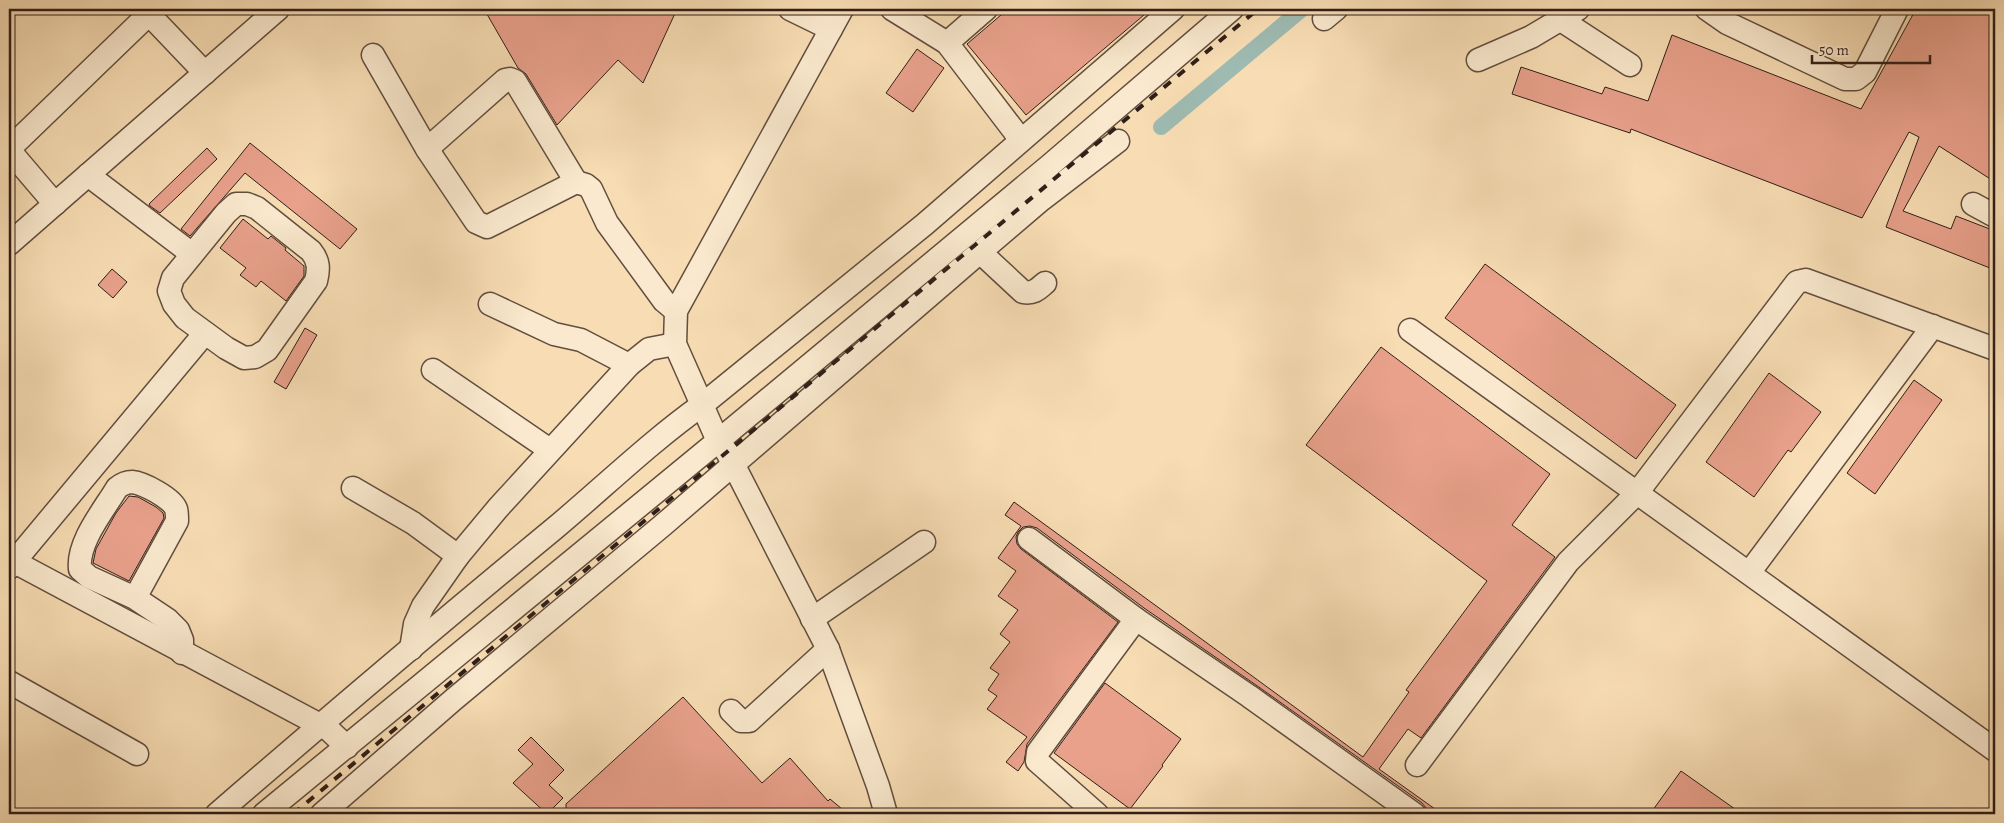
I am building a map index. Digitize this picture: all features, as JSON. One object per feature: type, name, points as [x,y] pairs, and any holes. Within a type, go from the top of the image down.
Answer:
[{"type":"street","points":[[9,244],[278,9]]},
{"type":"street","points":[[790,9],[831,29]]},
{"type":"street","points":[[842,9],[676,312],[675,344],[718,441],[733,464],[828,649],[878,786],[886,814]]},
{"type":"street","points":[[892,9],[923,26],[947,43],[1021,140]]},
{"type":"street","points":[[947,43],[986,9]]},
{"type":"street","points":[[264,814],[411,649],[586,502],[665,431],[702,404],[925,224],[1173,9]]},
{"type":"street","points":[[217,814],[334,736],[718,441],[1049,166],[1232,9]]},
{"type":"street","points":[[1707,9],[1727,23],[1808,62],[1845,78],[1856,78],[1865,72],[1897,9]]},
{"type":"street","points":[[55,204],[9,149],[147,11],[205,72]]},
{"type":"street","points":[[1478,60],[1531,37],[1570,15],[1630,65]]},
{"type":"street","points":[[373,55],[427,149],[476,222],[482,226],[488,227],[576,182]]},
{"type":"street","points":[[427,149],[505,80],[510,79],[514,81],[576,182],[586,185],[591,189],[607,223],[664,301],[676,312]]},
{"type":"street","points":[[322,814],[1041,200],[1118,141]]},
{"type":"street","points":[[88,175],[192,254]]},
{"type":"street","points":[[236,204],[247,204],[257,208],[312,251],[319,269],[316,282],[267,350],[255,357],[244,358],[226,348],[185,318],[174,304],[169,291],[173,278],[192,254],[226,213],[236,204]]},
{"type":"street","points":[[1973,204],[1995,216]]},
{"type":"street","points":[[980,252],[1024,292],[1030,294],[1035,292],[1045,283]]},
{"type":"street","points":[[1417,765],[1568,562],[1637,493],[1797,282],[1806,280],[1995,349]]},
{"type":"street","points":[[490,304],[537,324],[554,334],[582,340],[629,365]]},
{"type":"street","points":[[1749,574],[1933,326]]},
{"type":"street","points":[[1410,330],[1995,750]]},
{"type":"street","points":[[205,333],[10,563],[182,653],[334,736]]},
{"type":"street","points":[[411,649],[415,624],[423,606],[458,556],[550,450],[629,365],[649,349],[675,344]]},
{"type":"street","points":[[433,370],[550,450]]},
{"type":"street","points":[[135,598],[177,521],[176,509],[169,500],[144,485],[134,482],[124,483],[117,488],[85,541],[79,558],[80,569],[89,577],[135,598],[168,620],[178,630],[182,640],[182,653]]},
{"type":"street","points":[[353,488],[413,523],[458,556]]},
{"type":"street","points":[[1029,539],[1136,619],[1258,702],[1414,814]]},
{"type":"street","points":[[812,619],[924,542]]},
{"type":"street","points":[[1097,814],[1037,761],[1038,752],[1136,619]]},
{"type":"street","points":[[731,711],[741,721],[748,721],[828,649]]},
{"type":"street","points":[[9,682],[137,754]]},
{"type":"building","points":[[484,9],[677,9],[643,83],[618,60],[557,125],[526,74],[518,68]]},
{"type":"building","points":[[1008,9],[1073,9],[1078,15],[1085,9],[1151,9],[1026,115],[967,44]]},
{"type":"building","points":[[1916,9],[1995,9],[1995,182],[1939,146],[1903,211],[1951,229],[1956,216],[1995,231],[1995,270],[1886,227],[1919,137],[1909,132],[1862,218],[1631,129],[1630,133],[1512,94],[1521,67],[1602,94],[1605,87],[1648,101],[1672,35],[1861,109]]},
{"type":"building","points":[[917,49],[944,68],[913,112],[886,93]]},
{"type":"building","points":[[250,143],[357,229],[340,249],[245,173],[190,236],[181,229]]},
{"type":"building","points":[[207,148],[217,159],[160,213],[150,206],[149,204]]},
{"type":"building","points":[[243,219],[268,239],[271,236],[304,266],[304,276],[286,301],[261,281],[256,287],[240,275],[246,268],[220,248]]},
{"type":"building","points":[[1485,264],[1676,405],[1636,459],[1445,318]]},
{"type":"building","points":[[112,269],[127,282],[113,298],[98,285]]},
{"type":"building","points":[[305,328],[317,335],[286,389],[274,382]]},
{"type":"building","points":[[1381,347],[1550,474],[1512,525],[1555,557],[1421,738],[1408,729],[1379,769],[1442,814],[1427,814],[1426,808],[1422,803],[1144,608],[1037,528],[1030,526],[1023,527],[1016,537],[1017,544],[1021,549],[1118,622],[1027,744],[1024,762],[1018,771],[1006,762],[1027,737],[987,709],[997,696],[988,690],[999,674],[990,668],[1010,642],[1000,634],[1018,610],[998,596],[1016,571],[998,558],[1021,526],[1005,515],[1014,502],[1363,757],[1409,692],[1406,690],[1487,581],[1306,445]]},
{"type":"building","points":[[1769,373],[1821,412],[1791,452],[1788,450],[1754,497],[1706,462]]},
{"type":"building","points":[[1914,380],[1942,400],[1875,494],[1847,473]]},
{"type":"building","points":[[129,496],[138,497],[156,507],[163,513],[164,518],[129,581],[93,563],[96,549],[116,513]]},
{"type":"building","points":[[1105,683],[1181,739],[1130,809],[1054,753]]},
{"type":"building","points":[[683,697],[762,783],[790,758],[828,801],[830,799],[848,814],[566,814],[566,804]]},
{"type":"building","points":[[531,737],[564,770],[549,785],[563,798],[547,814],[513,783],[533,764],[518,750]]},
{"type":"building","points":[[1681,771],[1742,814],[1650,814]]},
{"type":"waterway","points":[[1161,127],[1302,9]]},
{"type":"railway","points":[[293,814],[1258,9]]}]
